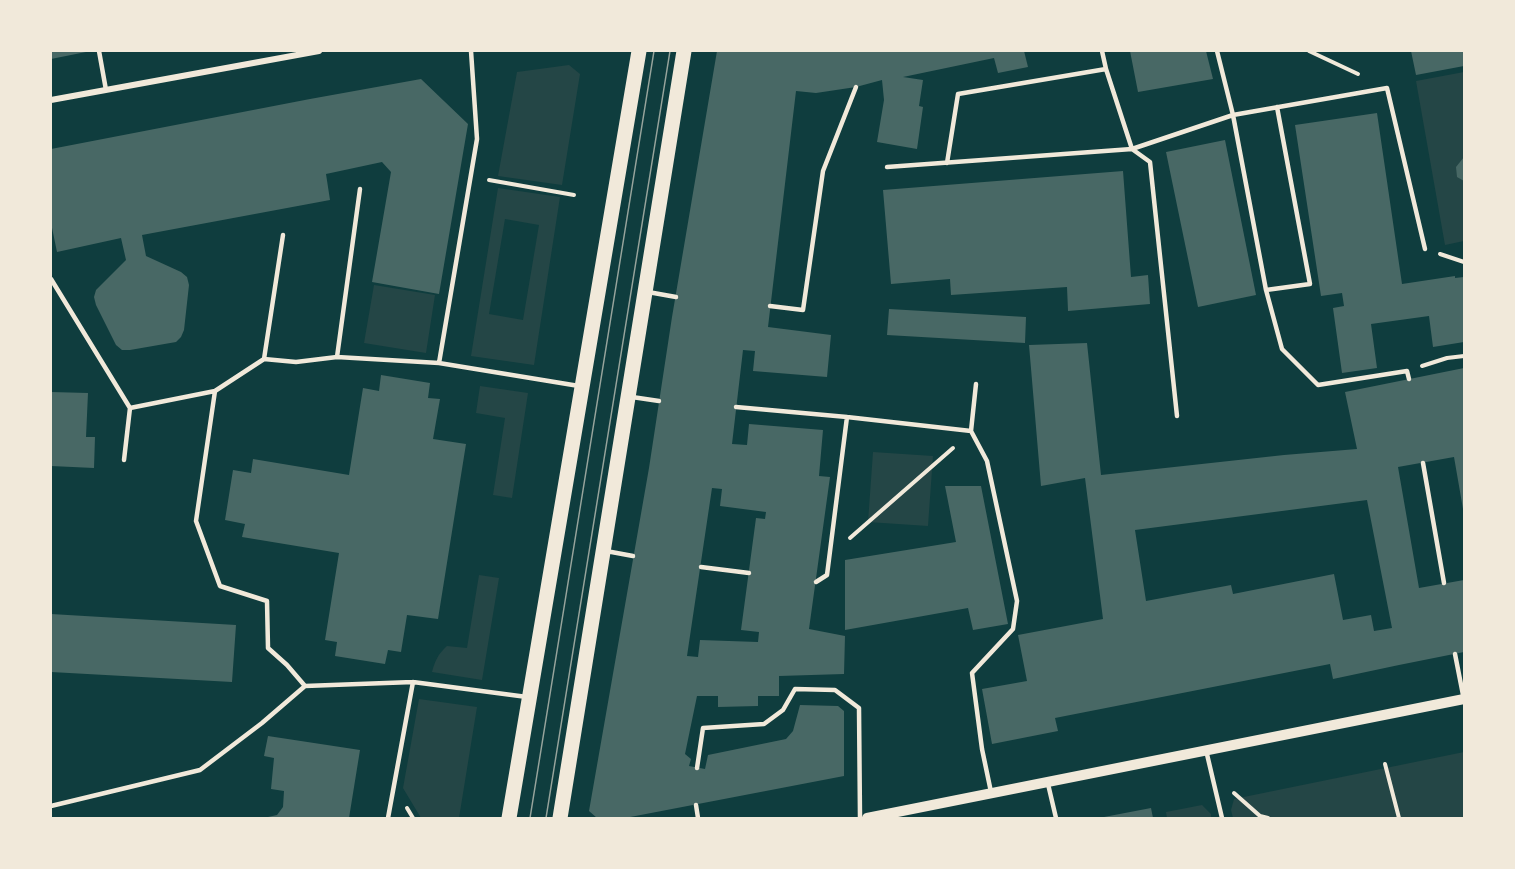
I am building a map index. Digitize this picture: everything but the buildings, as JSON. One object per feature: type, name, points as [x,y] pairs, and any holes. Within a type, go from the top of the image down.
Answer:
[{"type":"main road","points":[[509,818],[639,51]]},
{"type":"main road","points":[[560,818],[684,51]]},
{"type":"street","points":[[51,100],[319,51]]},
{"type":"street","points":[[867,818],[1464,700]]},
{"type":"lane","points":[[99,51],[106,90]]},
{"type":"lane","points":[[440,363],[477,139],[471,51]]},
{"type":"lane","points":[[1102,51],[1132,149],[1150,162],[1177,416]]},
{"type":"lane","points":[[1217,51],[1233,116],[1266,290],[1282,349],[1318,384],[1407,370],[1409,379]]},
{"type":"lane","points":[[947,163],[958,94],[1106,69]]},
{"type":"lane","points":[[770,306],[803,310],[823,171],[856,87]]},
{"type":"lane","points":[[887,167],[1132,149],[1233,116],[1387,88],[1425,249]]},
{"type":"lane","points":[[1266,290],[1310,284],[1277,107]]},
{"type":"lane","points":[[337,357],[360,189]]},
{"type":"lane","points":[[264,359],[283,235]]},
{"type":"lane","points":[[51,279],[130,408],[124,460]]},
{"type":"lane","points":[[645,292],[676,297]]},
{"type":"lane","points":[[130,408],[215,391],[264,359],[296,362],[337,357],[440,363],[582,386]]},
{"type":"lane","points":[[975,384],[971,431],[987,461],[1017,601],[1013,629],[972,673],[982,749],[991,792]]},
{"type":"lane","points":[[215,391],[196,521],[220,586],[267,601],[268,648],[305,686]]},
{"type":"lane","points":[[628,396],[659,401]]},
{"type":"lane","points":[[736,407],[971,431]]},
{"type":"lane","points":[[816,582],[827,575],[847,417]]},
{"type":"lane","points":[[1423,463],[1444,584]]},
{"type":"lane","points":[[603,551],[633,556]]},
{"type":"lane","points":[[701,567],[749,573]]},
{"type":"lane","points":[[1455,654],[1464,700]]},
{"type":"lane","points":[[388,818],[412,682]]},
{"type":"lane","points":[[51,806],[200,770],[262,723],[305,686],[412,682],[529,697]]},
{"type":"lane","points":[[697,768],[704,728],[764,724],[783,710],[795,690],[835,690],[859,708],[860,818]]},
{"type":"lane","points":[[1206,750],[1222,818]]},
{"type":"lane","points":[[1047,781],[1056,818]]},
{"type":"lane","points":[[696,805],[698,818]]},
{"type":"path","points":[[1309,51],[1387,88]]},
{"type":"path","points":[[471,176],[574,195]]},
{"type":"path","points":[[1425,249],[1464,262]]},
{"type":"path","points":[[1407,370],[1447,358],[1464,356]]},
{"type":"path","points":[[828,557],[971,431]]},
{"type":"path","points":[[1385,764],[1399,818]]},
{"type":"path","points":[[1234,792],[1260,816],[1268,818]]},
{"type":"shaded area","points":[[569,65],[580,74],[562,185],[498,176],[517,72]]},
{"type":"shaded area","points":[[1464,72],[1464,241],[1445,245],[1416,81]]},
{"type":"shaded area","points":[[498,188],[560,197],[534,365],[471,356]],"holes":[[[505,219],[539,225],[523,320],[489,314]]]},
{"type":"shaded area","points":[[374,285],[435,295],[426,353],[364,343]]},
{"type":"shaded area","points":[[480,386],[528,393],[512,498],[493,495],[505,418],[476,413]]},
{"type":"shaded area","points":[[873,452],[933,456],[928,526],[868,522]]},
{"type":"shaded area","points":[[479,575],[499,578],[482,680],[432,672],[437,658],[447,646],[467,648]]},
{"type":"shaded area","points":[[419,699],[477,707],[459,818],[421,818],[403,788]]},
{"type":"shaded area","points":[[1464,752],[1464,818],[1233,818],[1231,810],[1234,799]]},
{"type":"shaded area","points":[[1202,805],[1211,814],[1211,818],[1167,818],[1166,812]]},
{"type":"tram line","points":[[530,818],[654,51]]},
{"type":"tram line","points":[[546,818],[670,51]]}]
